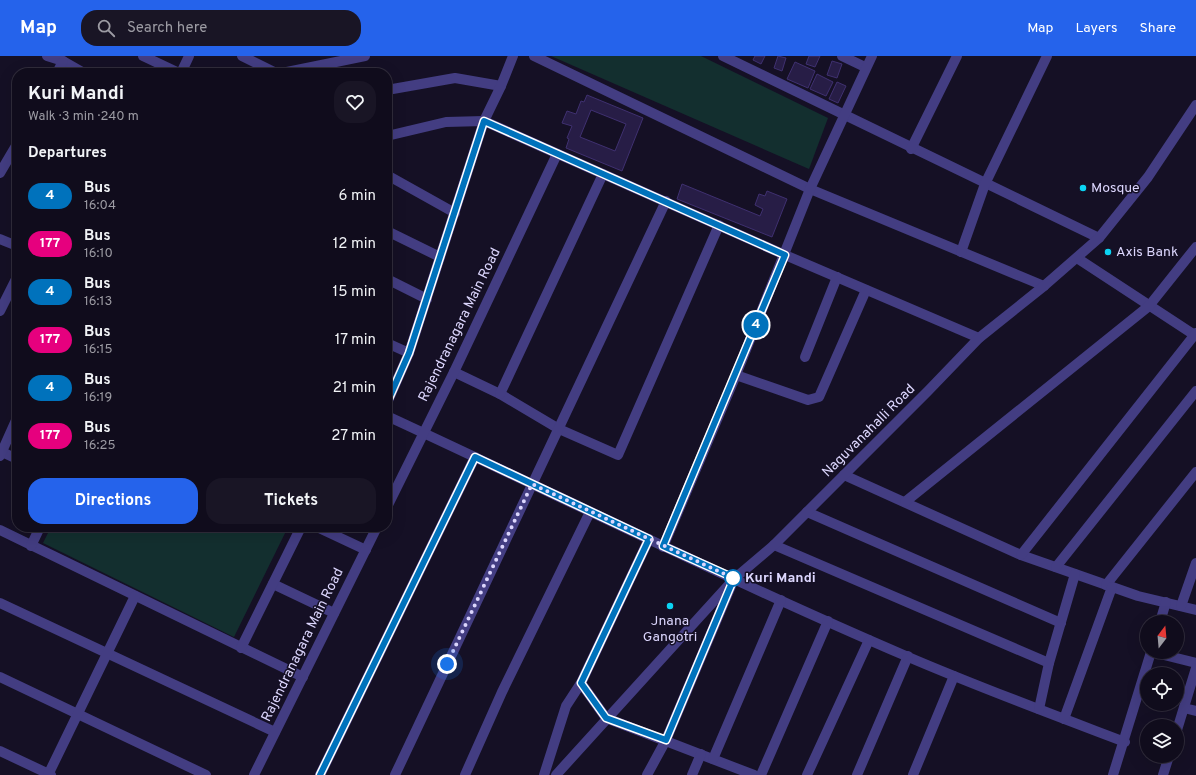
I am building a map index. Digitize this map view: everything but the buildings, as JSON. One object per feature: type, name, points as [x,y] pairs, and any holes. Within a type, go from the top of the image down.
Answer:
[{"type":"street","points":[[47,56],[63,61],[75,68]]},
{"type":"street","points":[[143,56],[169,68]]},
{"type":"street","points":[[183,68],[189,56]]},
{"type":"street","points":[[242,56],[266,68]]},
{"type":"street","points":[[305,68],[359,56]]},
{"type":"street","points":[[392,392],[409,353],[484,121],[501,86],[513,56]]},
{"type":"street","points":[[534,56],[810,189],[1044,286]]},
{"type":"street","points":[[722,56],[911,149],[1099,238]]},
{"type":"street","points":[[842,56],[865,67]]},
{"type":"street","points":[[663,546],[736,375],[810,189],[865,67],[872,56]]},
{"type":"street","points":[[911,149],[958,56]]},
{"type":"street","points":[[961,252],[985,184],[1047,56]]},
{"type":"street","points":[[60,68],[63,61]]},
{"type":"street","points":[[392,89],[455,78],[501,86]]},
{"type":"street","name":"Naguvanahalli Road","points":[[556,775],[734,578],[774,545],[928,391],[978,338],[1044,286],[1099,238],[1148,176],[1196,105]]},
{"type":"street","points":[[392,135],[446,122],[484,121],[837,278],[978,338]]},
{"type":"street","points":[[0,173],[12,153]]},
{"type":"street","name":"Rajendranagara Main Road","points":[[392,489],[424,433],[557,154]]},
{"type":"street","points":[[500,394],[603,174]]},
{"type":"street","points":[[392,178],[455,213]]},
{"type":"street","points":[[395,775],[666,201]]},
{"type":"street","points":[[454,372],[500,394],[559,429],[618,455],[719,225]]},
{"type":"street","points":[[392,233],[440,257]]},
{"type":"street","points":[[0,239],[12,244]]},
{"type":"street","points":[[905,502],[1149,306],[1196,247]]},
{"type":"street","points":[[1021,555],[1195,335],[1077,258]]},
{"type":"street","points":[[805,357],[837,278]]},
{"type":"street","points":[[392,281],[427,298]]},
{"type":"street","points":[[1,306],[12,286]]},
{"type":"street","points":[[736,375],[808,400],[819,398],[866,290]]},
{"type":"street","points":[[392,345],[409,353]]},
{"type":"street","points":[[1056,567],[1196,391]]},
{"type":"street","points":[[392,418],[663,546],[869,640],[954,676],[1125,742]]},
{"type":"street","points":[[12,429],[1,454],[12,457]]},
{"type":"street","points":[[320,775],[475,457]]},
{"type":"street","points":[[1064,719],[1109,586],[1196,472]]},
{"type":"street","points":[[844,475],[1021,555],[1138,596],[1196,610]]},
{"type":"street","points":[[465,775],[502,692],[590,512]]},
{"type":"street","points":[[807,512],[1061,623]]},
{"type":"street","points":[[0,530],[302,677]]},
{"type":"street","points":[[31,546],[38,532]]},
{"type":"street","points":[[241,648],[299,532]]},
{"type":"street","points":[[328,532],[366,550]]},
{"type":"street","name":"Rajendranagara Main Road","points":[[254,775],[375,532]]},
{"type":"street","points":[[544,775],[566,706],[581,683],[649,539]]},
{"type":"street","points":[[774,545],[1049,663]]},
{"type":"street","points":[[1181,606],[1196,563]]},
{"type":"street","points":[[1039,709],[1049,663],[1075,574]]},
{"type":"street","points":[[647,775],[666,740],[734,578]]},
{"type":"street","points":[[273,584],[334,613]]},
{"type":"street","points":[[0,751],[49,775],[135,596]]},
{"type":"street","points":[[714,759],[781,600]]},
{"type":"street","points":[[1162,615],[1166,602]]},
{"type":"street","points":[[0,603],[276,732]]},
{"type":"street","points":[[760,775],[828,621]]},
{"type":"street","points":[[807,775],[869,640]]},
{"type":"street","points":[[857,775],[908,656]]},
{"type":"street","points":[[1113,775],[1125,742],[1150,659]]},
{"type":"street","points":[[1180,659],[1196,663]]},
{"type":"street","points":[[1196,668],[1184,708],[1196,711]]},
{"type":"street","points":[[913,775],[954,676]]},
{"type":"street","points":[[0,677],[206,775]]},
{"type":"street","points":[[581,683],[606,718],[754,775]]},
{"type":"street","points":[[692,775],[701,754]]},
{"type":"street","points":[[1163,775],[1167,763]]},
{"type":"green space","points":[[551,56],[701,56],[828,118],[809,169]]},
{"type":"green space","points":[[48,532],[286,532],[234,637],[43,543]]},
{"type":"bus line","name":"4","points":[[320,775],[475,457],[649,539],[581,683],[606,718],[666,740],[734,578],[663,546],[736,375],[785,255],[484,121],[409,353],[392,392]]},
{"type":"place","name":"Mosque","points":[[1083,188]]},
{"type":"place","name":"Axis Bank","points":[[1108,252]]},
{"type":"place","name":"Kuri Mandi","points":[[733,578]]},
{"type":"place","name":"Jnana Gangotri","points":[[670,606]]},
{"type":"route","points":[[447,664],[532,484],[733,578]]}]
